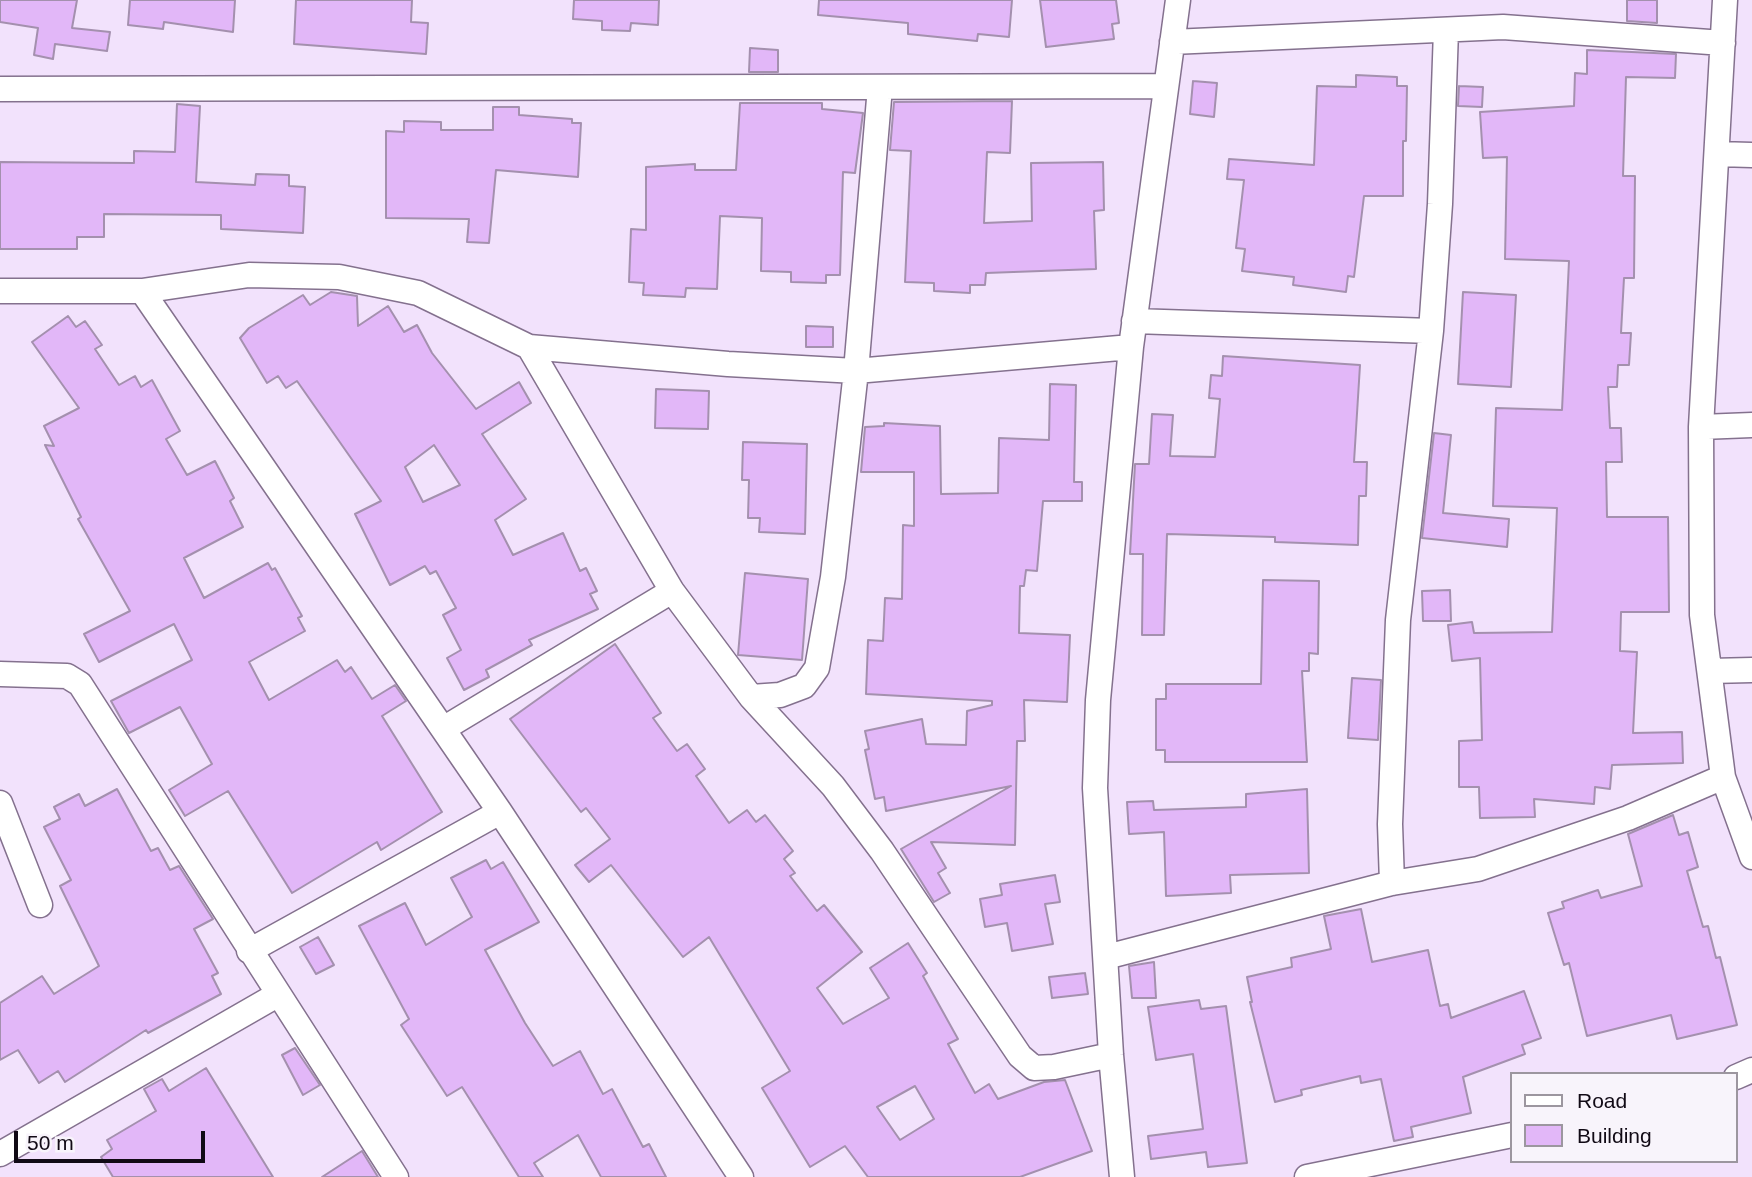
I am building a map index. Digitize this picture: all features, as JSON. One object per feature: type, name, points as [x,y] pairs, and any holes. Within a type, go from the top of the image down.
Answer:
[{"type":"street","points":[[1122,1177],[1111,1055],[1095,788],[1098,700],[1130,347],[1178,0]]},
{"type":"street","points":[[1725,0],[1701,426],[1702,615],[1723,777],[1750,848]]},
{"type":"street","points":[[1172,42],[1503,27],[1723,43]]},
{"type":"street","points":[[1392,883],[1390,824],[1398,620],[1431,331],[1440,204],[1447,30]]},
{"type":"street","points":[[0,89],[1166,86]]},
{"type":"street","points":[[751,697],[780,695],[804,686],[817,668],[833,578],[856,371],[880,87]]},
{"type":"street","points":[[1717,154],[1752,155]]},
{"type":"street","points":[[0,291],[142,291],[249,275],[339,277],[418,293],[529,347],[728,364],[856,371],[1130,347]]},
{"type":"street","points":[[142,291],[500,812],[741,1177]]},
{"type":"street","points":[[1134,321],[1431,331]]},
{"type":"street","points":[[529,347],[672,591],[751,697],[833,786],[882,851],[1020,1056],[1034,1068],[1054,1068],[1111,1055]]},
{"type":"street","points":[[1701,426],[1752,425]]},
{"type":"street","points":[[443,729],[672,591]]},
{"type":"street","points":[[1710,671],[1752,670]]},
{"type":"street","points":[[0,674],[67,676],[80,684],[396,1177]]},
{"type":"street","points":[[1106,957],[1392,883],[1478,869],[1536,852],[1723,777]]},
{"type":"street","points":[[0,803],[40,905]]},
{"type":"street","points":[[249,951],[500,812]]},
{"type":"street","points":[[0,1154],[277,995]]},
{"type":"street","points":[[1307,1177],[1510,1135]]},
{"type":"building","points":[[0,0],[77,0],[72,28],[110,32],[107,51],[55,44],[53,59],[34,55],[38,28],[0,22]]},
{"type":"building","points":[[130,0],[235,0],[233,32],[164,22],[163,29],[128,25]]},
{"type":"building","points":[[296,0],[412,0],[411,22],[428,23],[426,54],[294,44]]},
{"type":"building","points":[[574,0],[659,0],[658,25],[631,23],[630,31],[602,30],[602,21],[573,19]]},
{"type":"building","points":[[819,0],[1012,0],[1009,37],[978,34],[977,41],[908,34],[908,23],[818,15]]},
{"type":"building","points":[[1040,0],[1116,0],[1119,23],[1112,24],[1114,39],[1046,47]]},
{"type":"building","points":[[1627,0],[1657,0],[1657,23],[1627,21]]},
{"type":"building","points":[[750,48],[778,50],[778,72],[749,72]]},
{"type":"building","points":[[1587,50],[1676,54],[1675,78],[1626,77],[1623,176],[1635,176],[1634,278],[1624,278],[1621,333],[1631,333],[1629,365],[1618,365],[1617,387],[1608,387],[1610,428],[1621,428],[1622,462],[1606,462],[1607,517],[1668,517],[1669,612],[1621,612],[1620,651],[1637,652],[1633,733],[1682,732],[1683,763],[1612,765],[1610,789],[1595,787],[1594,804],[1534,799],[1535,817],[1480,818],[1479,787],[1459,787],[1459,741],[1482,740],[1480,658],[1452,661],[1448,625],[1472,622],[1474,633],[1552,632],[1557,508],[1493,506],[1496,408],[1562,410],[1569,261],[1505,259],[1507,157],[1483,158],[1480,112],[1574,106],[1575,73],[1587,74]]},
{"type":"building","points":[[1356,75],[1397,77],[1397,86],[1407,86],[1403,196],[1364,196],[1354,277],[1348,276],[1346,292],[1293,285],[1294,277],[1242,271],[1245,249],[1236,248],[1244,180],[1227,179],[1229,159],[1314,165],[1317,86],[1356,87]]},
{"type":"building","points":[[1193,81],[1217,83],[1214,117],[1190,114]]},
{"type":"building","points":[[1459,86],[1483,87],[1482,107],[1458,106]]},
{"type":"building","points":[[1012,101],[1010,153],[987,152],[984,223],[1032,221],[1031,163],[1103,162],[1104,210],[1094,211],[1096,269],[986,273],[985,285],[970,285],[970,293],[934,291],[934,283],[905,282],[911,151],[890,150],[894,102]]},
{"type":"building","points":[[740,103],[822,103],[822,109],[863,113],[855,173],[843,172],[840,275],[826,275],[826,283],[791,282],[791,272],[761,271],[762,218],[720,216],[717,289],[686,288],[685,297],[643,295],[644,283],[629,282],[631,229],[646,230],[646,167],[695,164],[695,170],[736,170]]},
{"type":"building","points":[[177,104],[200,106],[196,182],[255,185],[256,174],[289,175],[289,186],[305,187],[303,233],[221,229],[221,215],[104,214],[104,237],[77,237],[77,249],[0,249],[0,162],[134,163],[134,151],[175,152]]},
{"type":"building","points":[[493,107],[519,107],[519,115],[572,119],[572,123],[581,123],[578,177],[496,170],[489,243],[467,242],[469,219],[386,218],[386,131],[404,132],[404,121],[441,122],[441,130],[493,130]]},
{"type":"building","points":[[331,292],[357,296],[358,326],[388,306],[404,332],[417,325],[432,353],[476,409],[519,382],[531,403],[482,434],[526,499],[495,520],[513,555],[563,533],[580,571],[586,568],[597,591],[590,594],[598,609],[529,640],[532,645],[486,670],[489,677],[464,690],[447,658],[461,650],[443,615],[456,608],[436,571],[430,574],[425,566],[390,585],[355,514],[381,501],[297,381],[286,388],[278,376],[267,383],[240,338],[249,328],[303,295],[310,305]],"holes":[[[434,445],[460,485],[423,502],[405,467]]]},
{"type":"building","points":[[1463,292],[1516,295],[1511,387],[1458,384]]},
{"type":"building","points":[[68,316],[76,327],[85,321],[102,345],[95,349],[119,385],[135,376],[141,387],[152,380],[180,431],[166,439],[187,475],[215,461],[234,498],[230,501],[243,527],[184,558],[204,598],[268,563],[272,570],[275,568],[302,616],[298,618],[305,631],[249,662],[269,700],[337,660],[345,672],[351,667],[372,699],[395,685],[406,701],[382,716],[442,812],[381,850],[377,842],[292,893],[228,791],[185,816],[169,790],[212,764],[180,707],[129,733],[111,701],[192,660],[174,624],[99,662],[84,634],[130,611],[78,519],[81,517],[45,445],[54,446],[44,426],[79,408],[32,342]]},
{"type":"building","points":[[806,326],[833,327],[833,347],[806,347]]},
{"type":"building","points":[[1223,356],[1360,365],[1354,462],[1367,462],[1366,496],[1359,496],[1358,545],[1275,542],[1275,537],[1167,534],[1164,635],[1142,635],[1143,554],[1130,554],[1135,464],[1149,464],[1152,414],[1173,415],[1170,456],[1215,457],[1220,399],[1209,398],[1211,375],[1222,376]]},
{"type":"building","points":[[1050,384],[1076,385],[1074,482],[1082,482],[1082,501],[1043,501],[1037,571],[1026,570],[1024,586],[1020,586],[1019,633],[1070,635],[1067,702],[1024,700],[1025,741],[1017,741],[1015,845],[931,842],[946,868],[938,873],[950,893],[934,902],[901,849],[1011,786],[886,811],[884,797],[875,799],[865,750],[869,749],[865,731],[922,719],[926,744],[966,745],[967,711],[992,705],[992,701],[866,694],[868,640],[883,641],[885,598],[902,599],[903,525],[914,526],[914,472],[861,472],[865,427],[884,426],[884,423],[940,426],[941,494],[998,493],[999,438],[1049,440]]},
{"type":"building","points":[[656,389],[709,391],[708,429],[655,428]]},
{"type":"building","points":[[1434,433],[1451,435],[1443,513],[1509,519],[1507,547],[1422,538]]},
{"type":"building","points":[[743,442],[807,444],[805,534],[759,532],[760,518],[748,518],[749,480],[742,480]]},
{"type":"building","points":[[745,573],[808,579],[802,660],[738,655]]},
{"type":"building","points":[[1263,580],[1319,581],[1318,654],[1309,653],[1309,671],[1302,671],[1307,762],[1165,762],[1165,750],[1156,750],[1156,699],[1166,699],[1166,684],[1261,684]]},
{"type":"building","points":[[1450,590],[1451,621],[1423,621],[1422,591]]},
{"type":"building","points":[[615,644],[661,713],[653,718],[677,751],[687,744],[705,769],[696,776],[729,823],[747,810],[756,822],[765,815],[793,851],[784,859],[795,873],[790,876],[817,911],[824,905],[862,952],[817,988],[843,1024],[889,998],[870,968],[908,943],[927,973],[923,976],[958,1039],[948,1044],[975,1093],[989,1084],[998,1099],[1044,1082],[1065,1080],[1092,1151],[1020,1177],[868,1177],[845,1146],[810,1167],[762,1088],[790,1071],[709,937],[683,957],[611,865],[589,882],[575,865],[610,839],[586,808],[581,812],[510,719]],"holes":[[[915,1086],[934,1119],[900,1140],[877,1107]]]},
{"type":"building","points":[[1352,678],[1381,680],[1378,740],[1348,738]]},
{"type":"building","points":[[117,789],[151,851],[158,848],[170,870],[179,866],[213,919],[194,929],[218,973],[212,976],[221,994],[148,1033],[146,1030],[65,1082],[58,1071],[39,1083],[18,1050],[0,1060],[0,1003],[42,976],[54,994],[99,966],[60,886],[71,880],[44,827],[60,819],[54,807],[79,794],[85,806]]},
{"type":"building","points":[[1307,789],[1309,873],[1230,875],[1231,893],[1166,896],[1164,832],[1129,834],[1127,802],[1153,801],[1154,810],[1246,807],[1246,794]]},
{"type":"building","points":[[1673,815],[1679,835],[1688,832],[1698,867],[1687,871],[1703,927],[1708,926],[1716,958],[1720,957],[1737,1025],[1677,1039],[1671,1015],[1587,1036],[1569,963],[1564,965],[1548,913],[1564,908],[1562,902],[1598,890],[1601,898],[1642,886],[1628,834]]},
{"type":"building","points":[[486,860],[491,869],[503,862],[539,922],[485,950],[525,1023],[553,1066],[580,1051],[603,1094],[612,1089],[643,1147],[649,1144],[666,1177],[601,1177],[578,1135],[534,1163],[543,1177],[519,1177],[462,1087],[447,1096],[401,1025],[409,1019],[359,926],[405,903],[426,945],[472,917],[451,878]]},
{"type":"building","points":[[1055,875],[1060,902],[1045,904],[1053,944],[1012,951],[1007,923],[985,927],[980,899],[1002,895],[1000,884]]},
{"type":"building","points":[[1361,909],[1372,962],[1428,950],[1440,1006],[1448,1004],[1451,1018],[1524,991],[1541,1038],[1522,1045],[1525,1054],[1463,1077],[1471,1113],[1411,1127],[1413,1137],[1394,1141],[1381,1079],[1361,1083],[1360,1076],[1301,1090],[1302,1095],[1275,1102],[1250,1002],[1247,977],[1292,967],[1291,958],[1331,949],[1324,916]]},
{"type":"building","points":[[318,937],[334,965],[316,974],[300,947]]},
{"type":"building","points":[[1154,962],[1156,998],[1132,998],[1129,966]]},
{"type":"building","points":[[1085,973],[1088,994],[1052,998],[1049,977]]},
{"type":"building","points":[[1199,1000],[1201,1009],[1226,1006],[1247,1163],[1208,1167],[1206,1152],[1151,1159],[1148,1136],[1203,1129],[1193,1054],[1156,1060],[1148,1007]]},
{"type":"building","points":[[295,1048],[320,1085],[303,1095],[282,1055]]},
{"type":"building","points":[[206,1068],[273,1177],[113,1177],[101,1157],[112,1149],[107,1140],[156,1111],[144,1089],[162,1079],[169,1091]]},
{"type":"building","points":[[362,1151],[378,1177],[322,1177]]}]
